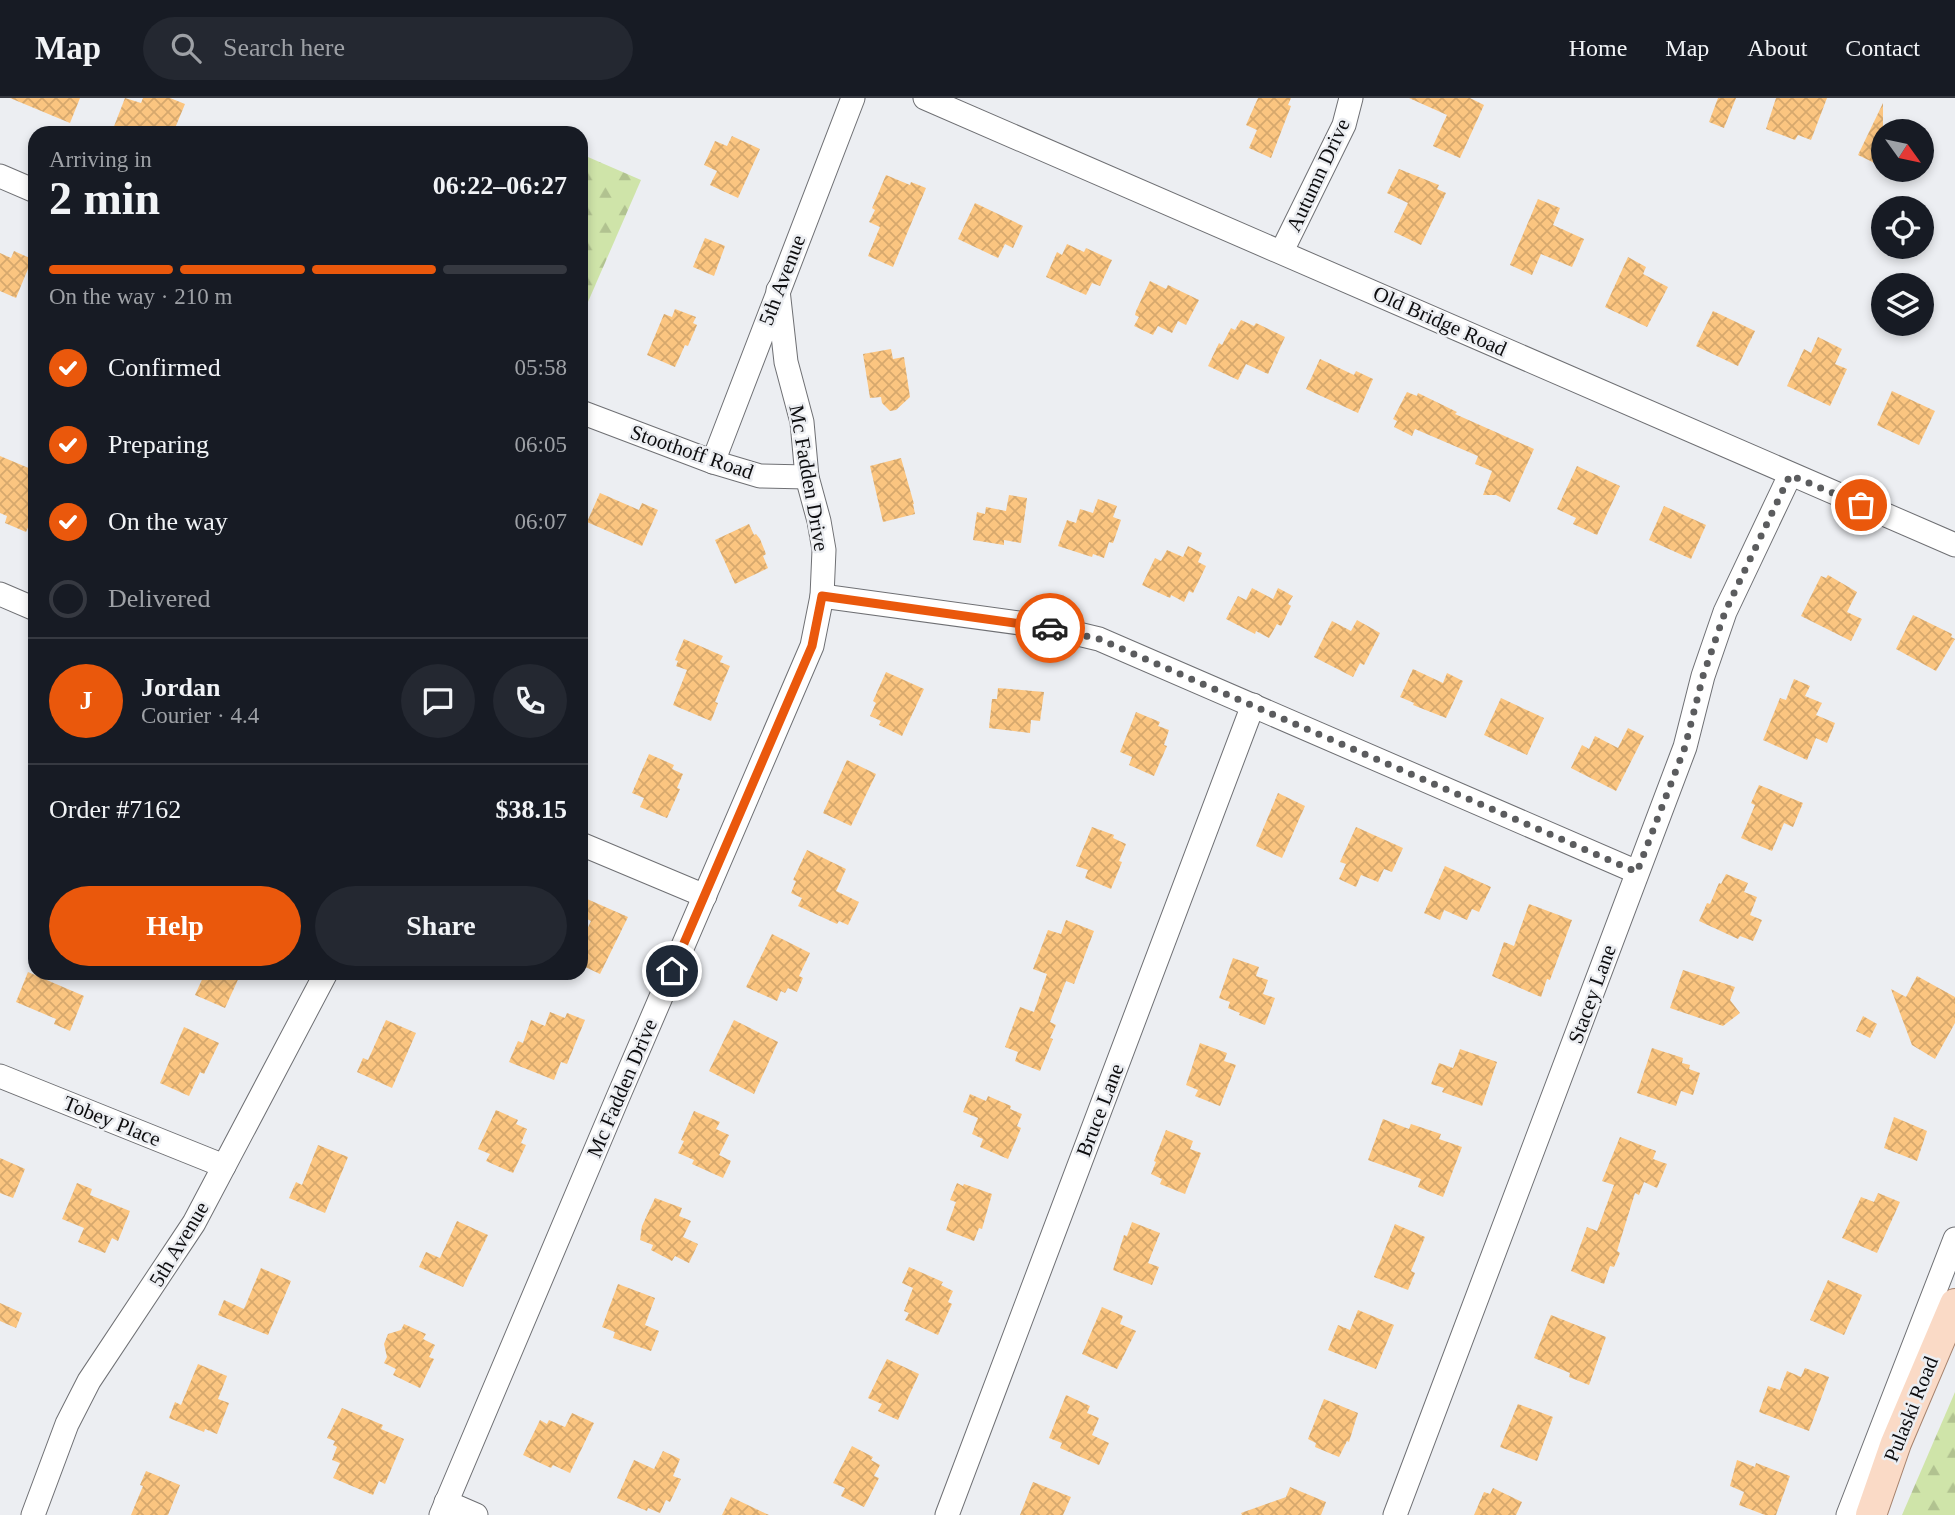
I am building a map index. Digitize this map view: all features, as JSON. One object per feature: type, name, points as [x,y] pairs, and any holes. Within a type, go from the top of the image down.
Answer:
[{"type":"main road","name":"Pulaski Road","points":[[1871,1515],[1896,1443],[1955,1304]]},
{"type":"street","name":"5th Avenue","points":[[713,462],[853,98]]},
{"type":"street","name":"Old Bridge Road","points":[[925,98],[1955,545]]},
{"type":"street","name":"Autumn Drive","points":[[1282,251],[1344,125],[1351,98]]},
{"type":"street","points":[[0,176],[28,188]]},
{"type":"street","name":"Mc Fadden Drive","points":[[444,1509],[812,646],[822,596],[824,550],[807,477],[802,422],[786,362],[778,290]]},
{"type":"street","name":"Stoothoff Road","points":[[588,415],[713,462],[760,476],[807,477]]},
{"type":"street","name":"Stacey Lane","points":[[1395,1515],[1685,747],[1703,676],[1725,612],[1790,475]]},
{"type":"street","points":[[0,594],[28,606]]},
{"type":"street","points":[[822,596],[1049,627],[1099,639],[1637,872]]},
{"type":"street","name":"Bruce Lane","points":[[947,1515],[1253,705]]},
{"type":"street","points":[[588,847],[705,896]]},
{"type":"street","name":"5th Avenue","points":[[33,1515],[67,1424],[89,1381],[194,1223],[322,980]]},
{"type":"street","name":"Tobey Place","points":[[0,1076],[224,1166]]},
{"type":"street","points":[[1848,1515],[1955,1239]]},
{"type":"street","points":[[444,1509],[476,1515]]},
{"type":"green space","points":[[588,157],[641,180],[588,302]]},
{"type":"green space","points":[[1955,1392],[1955,1515],[1902,1515]]},
{"type":"building","points":[[10,98],[80,98],[70,123]]},
{"type":"building","points":[[125,98],[141,103],[143,98],[170,98],[185,104],[176,126],[114,126]]},
{"type":"building","points":[[1258,98],[1291,98],[1288,105],[1291,106],[1271,158],[1249,148],[1257,130],[1246,125]]},
{"type":"building","points":[[1409,98],[1470,98],[1484,105],[1460,158],[1433,146],[1447,115]]},
{"type":"building","points":[[1718,98],[1736,98],[1724,128],[1709,122]]},
{"type":"building","points":[[1776,98],[1827,98],[1811,140],[1798,135],[1795,140],[1766,129]]},
{"type":"building","points":[[1883,103],[1883,119],[1875,119]]},
{"type":"building","points":[[1871,128],[1871,161],[1858,155]]},
{"type":"building","points":[[732,136],[760,149],[738,198],[710,185],[717,171],[704,165],[715,141],[727,146]]},
{"type":"building","points":[[1399,169],[1439,185],[1437,189],[1446,193],[1421,245],[1394,232],[1408,203],[1387,193]]},
{"type":"building","points":[[886,175],[926,188],[893,267],[868,256],[880,227],[869,222],[875,210],[872,208]]},
{"type":"building","points":[[1538,199],[1560,208],[1553,225],[1584,239],[1572,267],[1541,254],[1532,275],[1510,265]]},
{"type":"building","points":[[975,203],[1023,226],[1013,248],[1005,244],[998,258],[958,239]]},
{"type":"building","points":[[705,238],[725,246],[714,276],[693,267]]},
{"type":"building","points":[[1067,244],[1084,252],[1086,248],[1112,260],[1100,286],[1092,283],[1086,295],[1046,277],[1057,252],[1062,255]]},
{"type":"building","points":[[14,251],[28,257],[28,269],[16,298],[0,291],[0,253],[11,258]]},
{"type":"building","points":[[1628,257],[1646,267],[1643,274],[1668,287],[1647,327],[1605,307]]},
{"type":"building","points":[[1150,281],[1166,289],[1168,285],[1199,300],[1186,325],[1178,321],[1172,333],[1158,326],[1153,335],[1134,326],[1139,317],[1135,315],[1136,311]]},
{"type":"building","points":[[675,309],[696,317],[693,323],[697,325],[675,367],[647,355],[664,314],[672,317]]},
{"type":"building","points":[[1713,311],[1755,331],[1738,366],[1696,346]]},
{"type":"building","points":[[1241,320],[1254,326],[1256,323],[1285,337],[1268,374],[1246,364],[1238,380],[1208,366],[1219,343],[1222,345],[1231,328],[1235,330]]},
{"type":"building","points":[[1818,337],[1842,349],[1835,364],[1847,369],[1830,406],[1787,386],[1804,349],[1811,353]]},
{"type":"building","points":[[891,349],[893,359],[904,357],[910,397],[896,410],[890,411],[882,403],[881,397],[870,398],[863,354]]},
{"type":"building","points":[[1320,359],[1354,375],[1356,371],[1373,379],[1358,413],[1306,389]]},
{"type":"building","points":[[1892,391],[1935,411],[1919,445],[1877,425]]},
{"type":"building","points":[[1407,392],[1417,396],[1418,393],[1457,412],[1455,414],[1534,449],[1510,502],[1496,495],[1483,495],[1492,471],[1475,464],[1478,456],[1415,429],[1412,436],[1394,427],[1397,421],[1393,419]]},
{"type":"building","points":[[0,456],[28,468],[26,532],[5,523],[7,516],[0,513]]},
{"type":"building","points":[[901,458],[915,514],[883,522],[870,466]]},
{"type":"building","points":[[1577,466],[1620,486],[1597,535],[1573,524],[1576,518],[1557,509]]},
{"type":"building","points":[[600,493],[639,510],[642,503],[658,510],[642,546],[588,522]]},
{"type":"building","points":[[1009,495],[1027,498],[1021,543],[1004,540],[1004,545],[973,540],[977,512],[985,514],[986,507],[1006,511]]},
{"type":"building","points":[[1098,499],[1117,506],[1113,517],[1121,520],[1104,558],[1058,546],[1067,520],[1076,523],[1080,509],[1093,513]]},
{"type":"building","points":[[1664,506],[1706,525],[1691,559],[1649,540]]},
{"type":"building","points":[[749,524],[754,535],[760,539],[768,568],[735,584],[715,540]]},
{"type":"building","points":[[1188,546],[1202,553],[1198,562],[1206,566],[1193,593],[1189,591],[1184,602],[1142,585],[1155,558],[1161,561],[1167,550],[1183,557]]},
{"type":"building","points":[[1828,575],[1857,592],[1847,612],[1862,619],[1851,641],[1801,616],[1821,576],[1826,578]]},
{"type":"building","points":[[1252,588],[1273,599],[1278,588],[1293,596],[1281,626],[1277,624],[1269,638],[1226,619],[1238,596],[1246,600]]},
{"type":"building","points":[[1913,615],[1952,634],[1951,637],[1955,639],[1936,671],[1896,649]]},
{"type":"building","points":[[1357,620],[1380,633],[1364,665],[1360,663],[1353,677],[1314,657],[1332,621],[1351,631]]},
{"type":"building","points":[[684,639],[723,656],[720,662],[730,666],[715,702],[718,703],[711,721],[673,705],[687,670],[676,666],[678,661],[675,660]]},
{"type":"building","points":[[1413,669],[1443,683],[1447,673],[1463,681],[1446,718],[1400,697]]},
{"type":"building","points":[[886,672],[924,689],[902,736],[879,725],[881,721],[870,716],[876,703],[873,701]]},
{"type":"building","points":[[1794,679],[1810,686],[1805,696],[1822,703],[1816,715],[1835,723],[1827,743],[1816,738],[1807,760],[1763,740],[1780,698],[1786,700]]},
{"type":"building","points":[[998,688],[1044,692],[1040,721],[1031,720],[1030,733],[989,728],[992,699],[997,699]]},
{"type":"building","points":[[1501,698],[1544,718],[1527,755],[1484,735]]},
{"type":"building","points":[[1136,712],[1160,722],[1158,726],[1169,730],[1164,745],[1167,746],[1154,776],[1129,765],[1132,757],[1120,752]]},
{"type":"building","points":[[1628,728],[1644,736],[1616,791],[1571,768],[1582,745],[1589,749],[1595,736],[1618,748]]},
{"type":"building","points":[[649,754],[674,765],[672,769],[683,774],[677,788],[680,789],[667,818],[640,807],[644,798],[632,793]]},
{"type":"building","points":[[847,760],[876,774],[851,826],[823,813]]},
{"type":"building","points":[[1759,785],[1803,803],[1793,827],[1784,823],[1772,851],[1741,838],[1755,805],[1751,803]]},
{"type":"building","points":[[1278,793],[1305,806],[1282,858],[1256,846]]},
{"type":"building","points":[[1092,827],[1114,835],[1113,838],[1126,844],[1111,889],[1085,878],[1088,870],[1076,866]]},
{"type":"building","points":[[1356,827],[1403,848],[1392,872],[1384,869],[1378,882],[1361,875],[1356,887],[1339,879],[1346,864],[1340,862]]},
{"type":"building","points":[[807,850],[846,869],[836,891],[859,902],[848,925],[839,921],[837,924],[798,906],[802,898],[791,893],[796,881],[793,880]]},
{"type":"building","points":[[1445,866],[1491,887],[1479,912],[1472,909],[1467,920],[1444,910],[1440,920],[1424,913]]},
{"type":"building","points":[[1726,874],[1748,883],[1744,892],[1757,897],[1750,915],[1762,920],[1753,941],[1740,936],[1738,939],[1699,921]]},
{"type":"building","points":[[588,899],[628,917],[600,974],[588,968],[588,927],[591,921],[588,920]]},
{"type":"building","points":[[1529,904],[1572,920],[1541,997],[1492,976],[1504,942],[1514,946]]},
{"type":"building","points":[[1066,920],[1094,931],[1074,984],[1066,981],[1050,1022],[1056,1025],[1040,1071],[1015,1061],[1018,1052],[1005,1047],[1020,1007],[1034,1012],[1047,974],[1033,969],[1048,930],[1061,934]]},
{"type":"building","points":[[772,934],[810,953],[799,976],[803,978],[797,992],[788,988],[785,993],[781,991],[777,1001],[746,987]]},
{"type":"building","points":[[1233,958],[1259,967],[1256,976],[1268,980],[1263,994],[1275,998],[1265,1025],[1239,1015],[1240,1013],[1228,1008],[1230,1002],[1219,998]]},
{"type":"building","points":[[1683,970],[1735,987],[1730,1000],[1740,1013],[1723,1026],[1670,1008]]},
{"type":"building","points":[[28,972],[28,980],[47,980],[84,996],[70,1031],[54,1024],[56,1019],[16,1002]]},
{"type":"building","points":[[1917,976],[1955,997],[1955,1023],[1935,1059],[1912,1045],[1891,989],[1906,997]]},
{"type":"building","points":[[202,980],[238,980],[225,1008],[195,995]]},
{"type":"building","points":[[550,1012],[565,1018],[567,1013],[585,1020],[567,1064],[561,1062],[554,1080],[509,1062],[518,1041],[523,1043],[531,1020],[545,1026]]},
{"type":"building","points":[[1863,1016],[1877,1024],[1870,1038],[1856,1031]]},
{"type":"building","points":[[386,1020],[416,1033],[392,1088],[357,1072],[363,1058],[368,1060]]},
{"type":"building","points":[[734,1020],[778,1042],[754,1094],[709,1071]]},
{"type":"building","points":[[184,1027],[219,1043],[204,1074],[200,1072],[189,1096],[160,1083]]},
{"type":"building","points":[[1200,1043],[1227,1053],[1224,1061],[1236,1065],[1220,1106],[1195,1096],[1198,1090],[1186,1085]]},
{"type":"building","points":[[1652,1048],[1683,1058],[1682,1063],[1690,1065],[1689,1069],[1700,1073],[1693,1095],[1681,1091],[1676,1106],[1637,1093]]},
{"type":"building","points":[[1460,1049],[1497,1062],[1482,1106],[1442,1092],[1444,1088],[1431,1084],[1439,1063],[1453,1068]]},
{"type":"building","points":[[970,1094],[986,1101],[988,1096],[1022,1114],[1017,1126],[1021,1128],[1008,1159],[980,1147],[983,1139],[972,1134],[978,1118],[963,1112]]},
{"type":"building","points":[[496,1110],[518,1120],[516,1124],[527,1129],[521,1143],[526,1145],[513,1173],[486,1161],[490,1154],[478,1149]]},
{"type":"building","points":[[694,1111],[720,1122],[716,1129],[729,1135],[719,1155],[731,1161],[723,1178],[692,1164],[694,1160],[678,1153]]},
{"type":"building","points":[[1894,1117],[1927,1131],[1917,1161],[1884,1148]]},
{"type":"building","points":[[1383,1119],[1409,1129],[1411,1124],[1441,1134],[1439,1139],[1462,1147],[1443,1197],[1418,1187],[1421,1179],[1368,1160]]},
{"type":"building","points":[[1166,1130],[1193,1141],[1190,1149],[1201,1153],[1185,1194],[1160,1184],[1162,1179],[1151,1174]]},
{"type":"building","points":[[1620,1137],[1656,1151],[1653,1159],[1667,1164],[1657,1188],[1644,1182],[1639,1195],[1635,1193],[1617,1251],[1620,1253],[1614,1267],[1610,1266],[1604,1284],[1571,1271],[1587,1227],[1597,1231],[1614,1185],[1602,1181]]},
{"type":"building","points":[[318,1145],[348,1157],[325,1213],[289,1198],[296,1182],[302,1185]]},
{"type":"building","points":[[0,1158],[25,1169],[13,1198],[0,1193]]},
{"type":"building","points":[[77,1183],[92,1189],[90,1195],[130,1211],[118,1241],[112,1238],[105,1253],[78,1242],[84,1228],[62,1219]]},
{"type":"building","points":[[957,1183],[992,1194],[982,1229],[979,1228],[974,1241],[946,1230],[956,1202],[950,1200]]},
{"type":"building","points":[[1878,1193],[1900,1202],[1877,1253],[1842,1238],[1861,1197],[1874,1202]]},
{"type":"building","points":[[655,1198],[682,1208],[679,1216],[691,1221],[683,1237],[698,1244],[689,1263],[675,1256],[672,1261],[651,1250],[653,1245],[640,1240],[642,1226]]},
{"type":"building","points":[[457,1221],[488,1235],[463,1287],[419,1267],[426,1252],[440,1258]]},
{"type":"building","points":[[1132,1222],[1160,1233],[1148,1263],[1159,1267],[1152,1285],[1113,1270],[1124,1235],[1127,1236]]},
{"type":"building","points":[[1395,1224],[1425,1237],[1411,1271],[1415,1273],[1408,1290],[1374,1277]]},
{"type":"building","points":[[909,1267],[943,1282],[941,1285],[953,1291],[948,1302],[952,1304],[938,1335],[905,1320],[909,1313],[904,1311],[913,1288],[902,1283]]},
{"type":"building","points":[[261,1268],[291,1281],[268,1335],[218,1315],[224,1300],[244,1309]]},
{"type":"building","points":[[1828,1280],[1862,1295],[1844,1335],[1810,1320]]},
{"type":"building","points":[[618,1284],[655,1298],[645,1325],[659,1331],[651,1351],[613,1338],[615,1332],[602,1327]]},
{"type":"building","points":[[0,1303],[22,1313],[16,1328],[0,1321]]},
{"type":"building","points":[[1102,1307],[1123,1316],[1120,1324],[1136,1331],[1117,1369],[1082,1354]]},
{"type":"building","points":[[1358,1310],[1394,1325],[1376,1369],[1328,1350],[1338,1325],[1350,1330]]},
{"type":"building","points":[[1551,1315],[1606,1337],[1589,1385],[1569,1377],[1570,1373],[1534,1358]]},
{"type":"building","points":[[404,1324],[426,1334],[423,1339],[435,1345],[429,1357],[434,1359],[420,1388],[393,1375],[396,1369],[384,1363],[387,1357],[384,1344],[388,1334],[401,1330]]},
{"type":"building","points":[[887,1359],[919,1374],[898,1420],[878,1411],[882,1404],[868,1398]]},
{"type":"building","points":[[198,1364],[227,1376],[218,1399],[229,1403],[217,1434],[205,1429],[204,1432],[169,1418],[175,1402],[181,1405]]},
{"type":"building","points":[[1805,1368],[1829,1377],[1809,1431],[1759,1412],[1768,1386],[1780,1390],[1787,1371],[1801,1377]]},
{"type":"building","points":[[1066,1395],[1090,1406],[1087,1413],[1099,1418],[1092,1435],[1109,1443],[1099,1465],[1060,1448],[1062,1443],[1049,1438]]},
{"type":"building","points":[[1324,1399],[1358,1413],[1349,1442],[1347,1441],[1339,1457],[1315,1447],[1316,1443],[1308,1439]]},
{"type":"building","points":[[1518,1404],[1553,1417],[1537,1461],[1500,1447]]},
{"type":"building","points":[[342,1408],[383,1425],[381,1429],[404,1439],[385,1484],[379,1481],[373,1495],[333,1478],[340,1463],[332,1460],[337,1447],[333,1445],[335,1441],[327,1438]]},
{"type":"building","points":[[572,1413],[594,1423],[570,1473],[553,1465],[551,1468],[523,1455],[540,1420],[547,1424],[549,1420],[565,1427]]},
{"type":"building","points":[[852,1446],[873,1457],[871,1460],[880,1465],[874,1476],[879,1478],[864,1507],[841,1496],[845,1488],[833,1483]]},
{"type":"building","points":[[663,1451],[680,1459],[673,1476],[681,1479],[670,1502],[666,1500],[660,1513],[648,1508],[647,1511],[617,1498],[634,1460],[654,1469]]},
{"type":"building","points":[[1737,1460],[1755,1467],[1756,1463],[1790,1476],[1776,1515],[1765,1515],[1739,1505],[1744,1492],[1730,1486]]},
{"type":"building","points":[[146,1471],[180,1485],[168,1515],[131,1515]]},
{"type":"building","points":[[1033,1482],[1071,1497],[1063,1515],[1020,1515]]},
{"type":"building","points":[[1290,1487],[1326,1502],[1321,1515],[1242,1515],[1241,1513],[1286,1497]]},
{"type":"building","points":[[1493,1488],[1522,1502],[1516,1515],[1474,1515],[1484,1492],[1490,1494]]},
{"type":"building","points":[[731,1497],[769,1515],[722,1515]]},
{"type":"way so far","points":[[1050,628],[1099,639],[1637,872],[1685,747],[1703,676],[1725,612],[1790,475],[1861,505]]},
{"type":"route","points":[[672,971],[812,646],[822,596],[1050,628]]}]
